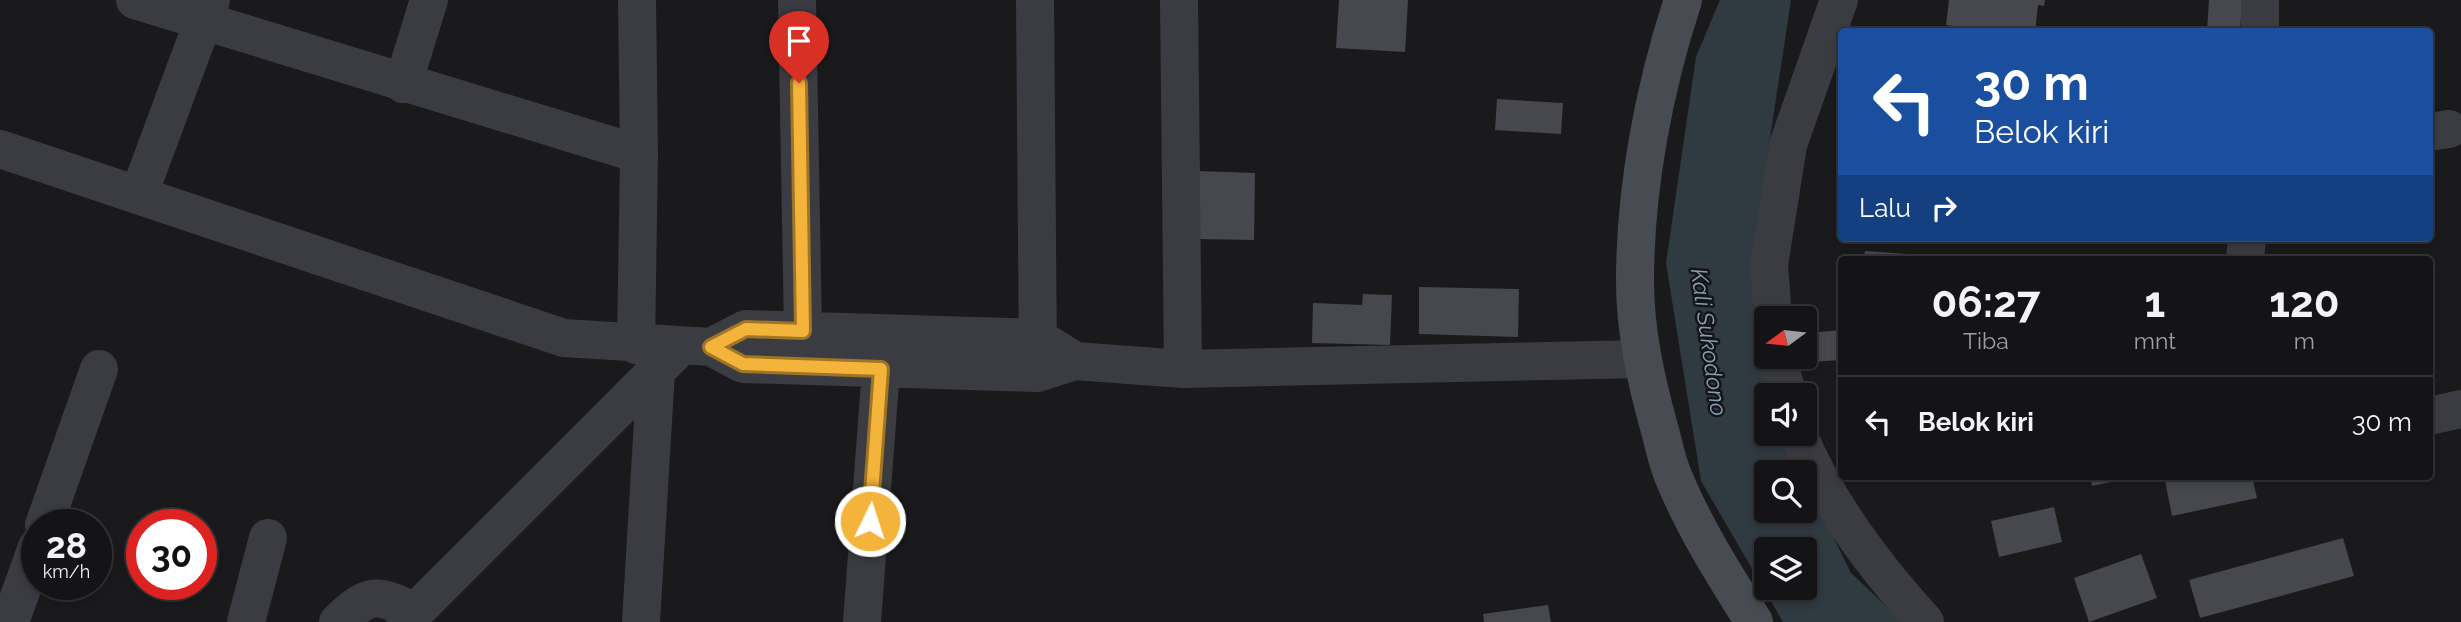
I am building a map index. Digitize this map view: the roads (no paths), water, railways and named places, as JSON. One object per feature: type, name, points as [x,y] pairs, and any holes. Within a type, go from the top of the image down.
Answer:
[{"type":"main road","points":[[1683,0],[1671,37],[1652,124],[1641,199],[1635,282],[1642,359],[1673,477],[1711,553],[1754,622]]},
{"type":"street","points":[[135,0],[207,11],[403,84],[639,154]]},
{"type":"street","points":[[403,84],[429,0]]},
{"type":"street","points":[[637,0],[639,154],[671,352],[641,622]]},
{"type":"street","points":[[797,0],[803,331]]},
{"type":"street","points":[[1010,0],[1026,355]]},
{"type":"street","points":[[1026,355],[1035,0]]},
{"type":"street","points":[[1179,0],[1183,369]]},
{"type":"street","points":[[1772,306],[1769,265],[1788,145],[1839,0]]},
{"type":"street","points":[[2260,0],[2260,28]]},
{"type":"street","points":[[139,194],[207,11]]},
{"type":"street","points":[[0,149],[552,334],[580,341],[743,364],[881,369],[1026,355]]},
{"type":"street","points":[[338,622],[356,605],[379,597],[424,611],[671,352],[746,329],[803,331],[1075,361],[1183,369],[1642,359]]},
{"type":"street","points":[[50,509],[99,369]]},
{"type":"street","points":[[862,622],[881,369]]},
{"type":"street","points":[[2433,415],[2461,409]]},
{"type":"street","points":[[1804,446],[1837,509],[1882,575],[1925,622]]},
{"type":"street","points":[[246,622],[268,538]]},
{"type":"street","points":[[10,622],[21,591]]},
{"type":"water","name":"Kali Sukodono","points":[[1720,0],[1791,0],[1751,263],[1756,306],[1754,306],[1754,369],[1764,369],[1766,383],[1754,383],[1754,446],[1790,446],[1796,460],[1754,460],[1754,523],[1817,523],[1817,504],[1851,573],[1903,622],[1783,622],[1770,600],[1817,600],[1817,537],[1754,537],[1754,572],[1701,481],[1666,263],[1696,57]]}]
